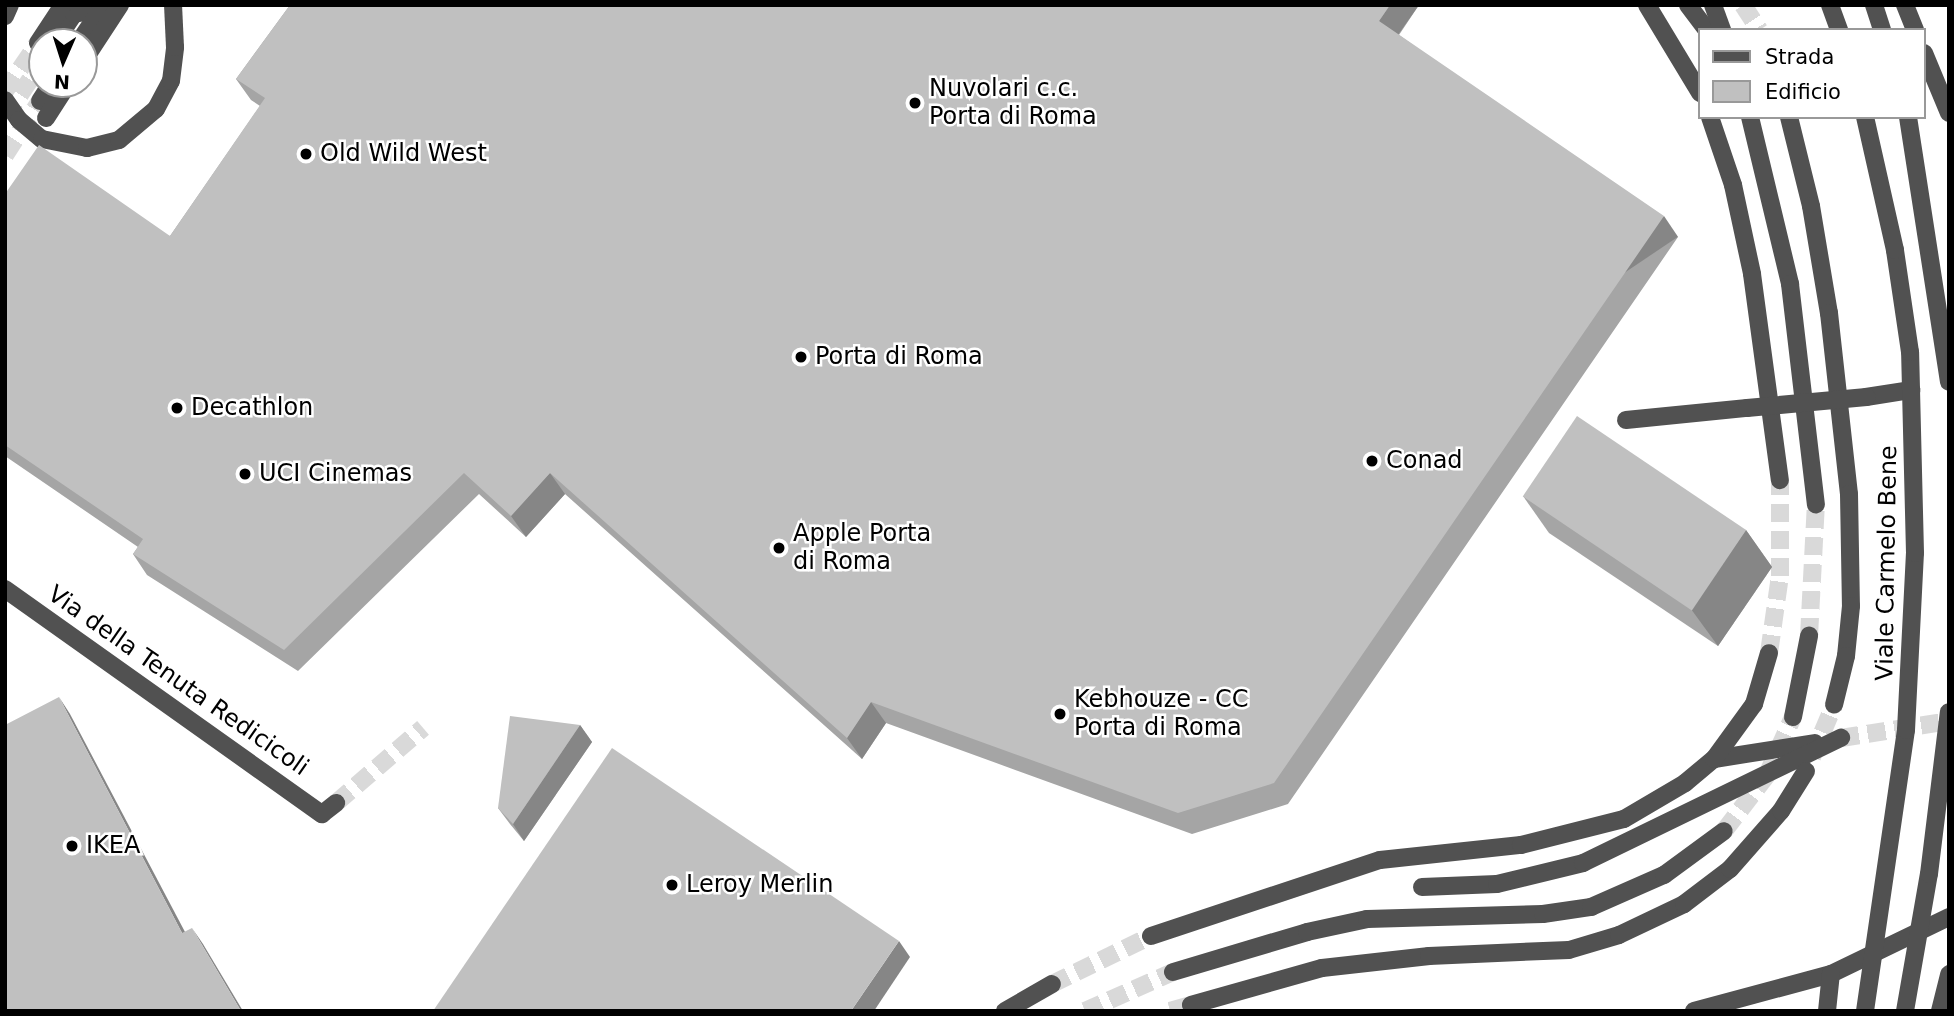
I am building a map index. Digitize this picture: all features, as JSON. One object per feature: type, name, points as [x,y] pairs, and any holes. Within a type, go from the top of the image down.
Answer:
[{"type":"street","points":[[5,16],[10,5]]},
{"type":"street","points":[[52,28],[63,5]]},
{"type":"street","points":[[98,39],[120,5]]},
{"type":"street","points":[[5,100],[19,120],[42,139],[79,148],[119,140],[156,110],[171,80],[176,47],[173,5]]},
{"type":"street","points":[[1647,5],[1699,91]]},
{"type":"street","points":[[1688,5],[1705,28]]},
{"type":"street","points":[[1713,5],[1721,28]]},
{"type":"street","points":[[1830,5],[1838,28]]},
{"type":"street","points":[[1874,5],[1881,28]]},
{"type":"street","points":[[1905,5],[1914,28]]},
{"type":"street","points":[[60,28],[74,14],[96,8]]},
{"type":"street","points":[[86,28],[96,8]]},
{"type":"street","points":[[1926,58],[1949,113]]},
{"type":"street","points":[[47,98],[43,109],[54,98]]},
{"type":"street","points":[[1711,119],[1733,185],[1752,274],[1780,480]]},
{"type":"street","points":[[1750,119],[1790,284],[1816,504]]},
{"type":"street","points":[[1789,119],[1811,206],[1829,313],[1849,494],[1851,606],[1846,656],[1834,705]]},
{"type":"street","name":"Viale Carmelo Bene","points":[[1866,119],[1895,250],[1910,352],[1914,638],[1892,849],[1866,1011]]},
{"type":"street","points":[[1908,119],[1949,382]]},
{"type":"street","points":[[1626,420],[1866,397],[1911,390]]},
{"type":"street","name":"Via della Tenuta Redicicoli","points":[[5,589],[280,784],[329,808]]},
{"type":"street","points":[[1793,717],[1809,636]]},
{"type":"street","points":[[1151,936],[1380,860],[1521,845],[1604,826],[1662,798],[1714,759],[1754,704],[1769,653]]},
{"type":"street","points":[[1905,1011],[1916,936],[1929,874],[1949,712]]},
{"type":"street","points":[[1422,887],[1497,884],[1583,863],[1841,738],[1714,759]]},
{"type":"street","points":[[1191,1005],[1269,979],[1322,968],[1429,956],[1569,950],[1619,935],[1684,904],[1723,876],[1781,811],[1807,771]]},
{"type":"street","points":[[1173,972],[1307,932],[1367,919],[1544,914],[1591,907],[1664,875],[1724,831]]},
{"type":"street","points":[[1694,1011],[1831,974],[1874,957],[1949,917]]},
{"type":"street","points":[[1827,1011],[1831,974]]},
{"type":"street","points":[[1940,1011],[1949,974]]},
{"type":"street","points":[[1005,1011],[1052,984]]},
{"type":"building","name":"Porta di Roma","points":[[290,5],[1390,5],[1379,21],[1664,216],[1274,783],[1178,813],[871,702],[847,738],[550,473],[511,516],[464,473],[284,650],[133,554],[143,539],[5,445],[5,194],[39,145],[170,236],[265,98],[236,79]]},
{"type":"building","points":[[1577,416],[1746,530],[1692,610],[1523,496]]},
{"type":"building","name":"IKEA","points":[[59,697],[182,933],[192,928],[241,1011],[5,1011],[5,725]]},
{"type":"building","points":[[510,716],[580,725],[513,824],[498,808]]},
{"type":"building","name":"Leroy Merlin","points":[[612,748],[899,941],[851,1011],[433,1011]]},
{"type":"tunnel","points":[[1743,5],[1758,28]]},
{"type":"tunnel","points":[[5,91],[28,58]]},
{"type":"tunnel","points":[[5,117],[28,83]]},
{"type":"tunnel","points":[[5,155],[40,101]]},
{"type":"tunnel","points":[[1769,653],[1780,576],[1780,480]]},
{"type":"tunnel","points":[[1809,636],[1816,504]]},
{"type":"tunnel","points":[[1812,757],[1834,705]]},
{"type":"tunnel","points":[[1724,831],[1767,775],[1793,717]]},
{"type":"tunnel","points":[[1841,738],[1949,721]]},
{"type":"tunnel","points":[[336,803],[423,728]]},
{"type":"tunnel","points":[[1052,984],[1151,936]]},
{"type":"tunnel","points":[[1085,1011],[1173,972]]},
{"type":"tunnel","points":[[1170,1011],[1191,1005]]},
{"type":"place","name":"Nuvolari c.c. Porta di Roma","points":[[915,103]]},
{"type":"place","name":"Old Wild West","points":[[306,154]]},
{"type":"place","name":"Porta di Roma","points":[[801,357]]},
{"type":"place","name":"Decathlon","points":[[177,408]]},
{"type":"place","name":"Conad","points":[[1372,461]]},
{"type":"place","name":"UCI Cinemas","points":[[245,474]]},
{"type":"place","name":"Apple Porta di Roma","points":[[779,548]]},
{"type":"place","name":"Kebhouze - CC Porta di Roma","points":[[1060,714]]},
{"type":"place","name":"IKEA","points":[[72,846]]},
{"type":"place","name":"Leroy Merlin","points":[[672,885]]}]
